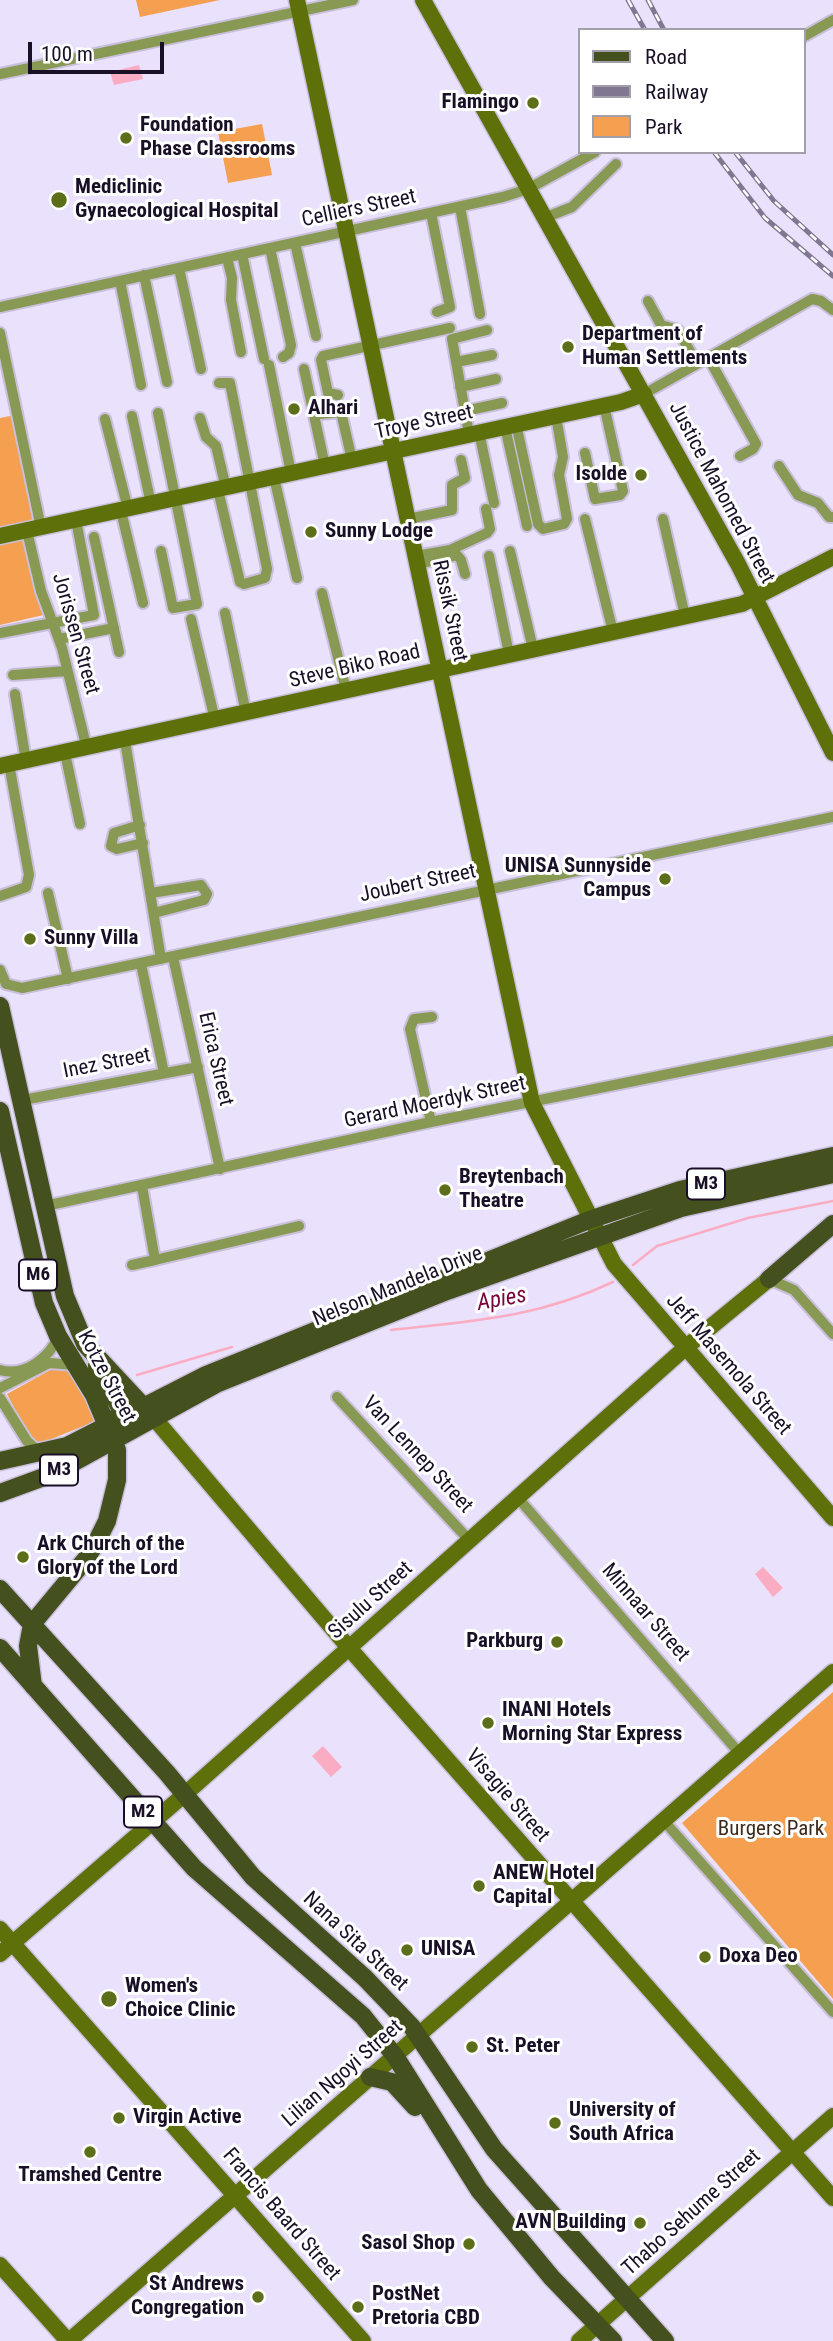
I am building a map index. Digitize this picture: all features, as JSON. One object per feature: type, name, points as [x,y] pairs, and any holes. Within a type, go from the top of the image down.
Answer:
[{"type":"main road","name":"Justice Mahomed Street","points":[[423,0],[738,564],[833,753]]},
{"type":"main road","name":"Rissik Street","points":[[298,6],[532,1103],[593,1228]]},
{"type":"main road","name":"Troye Street","points":[[0,536],[604,405],[644,394]]},
{"type":"main road","name":"Steve Biko Road","points":[[5,765],[125,741],[754,600],[833,557]]},
{"type":"main road","points":[[738,564],[762,584],[772,585],[793,579]]},
{"type":"main road","name":"Kotze Street","points":[[0,1006],[65,1296],[85,1343],[149,1412]]},
{"type":"main road","name":"Kotze Street","points":[[0,1111],[44,1303],[58,1336],[115,1428],[117,1480],[107,1521],[86,1559],[32,1624]]},
{"type":"main road","name":"Nelson Mandela Drive","points":[[4,1460],[67,1446],[115,1428],[149,1412],[218,1370],[593,1228],[680,1190],[833,1156]]},
{"type":"main road","name":"Nelson Mandela Drive","points":[[593,1228],[833,1174]]},
{"type":"main road","points":[[769,1279],[833,1224]]},
{"type":"main road","name":"Jeff Masemola Street","points":[[593,1228],[620,1272],[833,1518]]},
{"type":"main road","name":"Sisulu Street","points":[[0,1954],[185,1794],[685,1348],[769,1279]]},
{"type":"main road","points":[[85,1343],[119,1404],[115,1428]]},
{"type":"main road","name":"Visagie Street","points":[[149,1412],[350,1648],[833,2198]]},
{"type":"main road","name":"Nelson Mandela Drive","points":[[0,1493],[52,1474],[115,1428]]},
{"type":"main road","name":"Nana Sita Street","points":[[3,1591],[185,1794],[253,1877],[365,1978],[419,2036],[494,2150],[665,2341]]},
{"type":"main road","points":[[32,1624],[28,1646],[33,1686]]},
{"type":"main road","name":"M2","points":[[0,1648],[152,1823],[229,1901],[349,2002],[395,2056],[479,2190],[552,2278],[613,2341]]},
{"type":"main road","name":"Lilian Ngoyi Street","points":[[68,2341],[833,1672]]},
{"type":"main road","name":"Francis Baard Street","points":[[0,1928],[363,2341]]},
{"type":"main road","points":[[370,2077],[385,2079],[399,2086],[441,2147],[479,2190]]},
{"type":"main road","name":"Thabo Sehume Street","points":[[579,2341],[833,2116]]},
{"type":"main road","points":[[0,2265],[68,2341]]},
{"type":"street","points":[[0,74],[298,6],[353,0]]},
{"type":"street","points":[[805,36],[833,20]]},
{"type":"street","name":"Celliers Street","points":[[0,307],[460,207],[528,189],[591,154]]},
{"type":"street","points":[[544,218],[572,207],[616,164]]},
{"type":"street","points":[[460,207],[480,314]]},
{"type":"street","points":[[431,213],[450,307],[437,312]]},
{"type":"street","points":[[295,243],[316,336]]},
{"type":"street","points":[[270,248],[291,345],[289,353],[283,357]]},
{"type":"street","points":[[242,254],[266,362],[296,578]]},
{"type":"street","points":[[227,258],[232,278],[231,300],[242,352]]},
{"type":"street","points":[[179,268],[201,369]]},
{"type":"street","points":[[147,275],[170,380]]},
{"type":"street","points":[[117,281],[138,382]]},
{"type":"street","name":"Troye Street","points":[[644,394],[812,299],[821,301],[833,310]]},
{"type":"street","points":[[648,300],[661,325],[678,330],[696,363]]},
{"type":"street","points":[[338,395],[328,393],[321,358],[371,343],[450,328]]},
{"type":"street","points":[[416,560],[450,550],[487,533],[490,529],[490,506],[474,433],[465,411],[453,338],[487,330]]},
{"type":"street","name":"Jorissen Street","points":[[0,333],[6,390],[52,624],[59,639],[87,749]]},
{"type":"street","points":[[456,362],[492,355]]},
{"type":"street","points":[[708,357],[756,444],[753,449],[740,456]]},
{"type":"street","points":[[304,369],[326,466]]},
{"type":"street","points":[[460,387],[496,379]]},
{"type":"street","points":[[200,418],[206,437],[216,446],[239,579],[244,584],[265,578],[268,574],[230,383],[219,383]]},
{"type":"street","points":[[465,411],[502,403]]},
{"type":"street","points":[[584,453],[595,499],[621,495],[604,405]]},
{"type":"street","points":[[320,414],[341,411],[352,460]]},
{"type":"street","points":[[158,413],[197,604],[174,609],[161,551]]},
{"type":"street","points":[[510,425],[538,524],[543,529],[564,524],[568,519],[559,475],[564,457],[556,415]]},
{"type":"street","points":[[132,416],[151,504]]},
{"type":"street","points":[[105,419],[143,603]]},
{"type":"street","points":[[510,425],[527,526]]},
{"type":"street","points":[[408,519],[453,509],[452,485],[465,476],[461,460]]},
{"type":"street","points":[[779,466],[798,495],[818,503],[829,517],[833,517]]},
{"type":"street","points":[[282,476],[298,562]]},
{"type":"street","points":[[585,519],[613,632]]},
{"type":"street","points":[[663,519],[685,616]]},
{"type":"street","points":[[0,634],[94,614],[76,520]]},
{"type":"street","points":[[94,537],[119,652]]},
{"type":"street","points":[[510,551],[533,649]]},
{"type":"street","points":[[416,560],[457,555],[464,574]]},
{"type":"street","points":[[489,556],[509,654]]},
{"type":"street","points":[[322,593],[346,690]]},
{"type":"street","points":[[226,613],[246,713]]},
{"type":"street","points":[[191,619],[215,720]]},
{"type":"street","points":[[59,639],[114,628]]},
{"type":"street","points":[[13,675],[67,671]]},
{"type":"street","points":[[15,694],[26,761]]},
{"type":"street","name":"Erica Street","points":[[125,741],[154,913],[198,1067],[220,1169]]},
{"type":"street","points":[[65,753],[80,824]]},
{"type":"street","points":[[0,896],[26,887],[29,874],[5,765]]},
{"type":"street","name":"Joubert Street","points":[[0,970],[6,984],[11,988],[68,979],[486,888],[833,817]]},
{"type":"street","points":[[140,825],[114,833],[111,846],[117,849],[143,843]]},
{"type":"street","points":[[151,893],[201,885],[207,894],[204,900],[154,913]]},
{"type":"street","points":[[48,893],[68,979]]},
{"type":"street","points":[[142,964],[164,1073]]},
{"type":"street","points":[[431,1122],[410,1029],[414,1019],[432,1017]]},
{"type":"street","name":"Gerard Moerdyk Street","points":[[45,1206],[431,1122],[833,1041]]},
{"type":"street","name":"Inez Street","points":[[23,1100],[198,1067]]},
{"type":"street","points":[[142,1186],[155,1260]]},
{"type":"street","points":[[132,1265],[299,1226]]},
{"type":"street","points":[[769,1279],[794,1290],[833,1334]]},
{"type":"street","points":[[0,1370],[14,1371],[35,1363],[52,1351],[58,1336]]},
{"type":"street","points":[[0,1388],[49,1363],[75,1365]]},
{"type":"street","name":"Van Lennep Street","points":[[337,1397],[469,1540]]},
{"type":"street","points":[[0,1398],[30,1446],[39,1452]]},
{"type":"street","points":[[4,1460],[15,1450],[18,1429]]},
{"type":"street","name":"Minnaar Street","points":[[518,1498],[741,1755]]},
{"type":"street","points":[[664,1821],[833,2012]]},
{"type":"green space","points":[[136,0],[220,0],[140,17]]},
{"type":"green space","points":[[262,124],[272,175],[228,183],[218,132]]},
{"type":"green space","points":[[15,415],[48,614],[0,625],[0,418]]},
{"type":"green space","points":[[61,1364],[67,1366],[101,1419],[34,1446],[7,1394]]},
{"type":"green space","name":"Burgers Park","points":[[833,1692],[833,1999],[682,1823]]},
{"type":"shaded area","points":[[139,65],[143,79],[114,85],[110,72]]},
{"type":"shaded area","points":[[763,1567],[783,1588],[773,1597],[755,1574]]},
{"type":"shaded area","points":[[323,1746],[342,1767],[331,1777],[312,1756]]},
{"type":"waterway","name":"Apies","points":[[633,1265],[657,1246],[748,1218],[833,1201]]},
{"type":"waterway","name":"Apies","points":[[391,1330],[531,1311],[613,1282]]},
{"type":"waterway","name":"Apies","points":[[137,1375],[232,1347]]},
{"type":"railway","points":[[628,0],[644,28]]},
{"type":"railway","points":[[648,0],[663,28]]},
{"type":"railway","points":[[716,154],[765,218],[833,276]]},
{"type":"railway","points":[[737,154],[774,201],[833,255]]},
{"type":"place","name":"Flamingo","points":[[533,103]]},
{"type":"place","name":"Foundation Phase Classrooms","points":[[126,138]]},
{"type":"place","name":"Mediclinic Gynaecological Hospital","points":[[59,200]]},
{"type":"place","name":"Department of Human Settlements","points":[[568,347]]},
{"type":"place","name":"Alhari","points":[[294,409]]},
{"type":"place","name":"Isolde","points":[[641,475]]},
{"type":"place","name":"Sunny Lodge","points":[[311,532]]},
{"type":"place","name":"UNISA Sunnyside Campus","points":[[665,879]]},
{"type":"place","name":"Sunny Villa","points":[[30,939]]},
{"type":"place","name":"Breytenbach Theatre","points":[[445,1190]]},
{"type":"place","name":"Ark Church of the Glory of the Lord","points":[[23,1557]]},
{"type":"place","name":"Parkburg","points":[[557,1642]]},
{"type":"place","name":"INANI Hotels Morning Star Express","points":[[488,1723]]},
{"type":"place","name":"ANEW Hotel Capital","points":[[479,1886]]},
{"type":"place","name":"UNISA","points":[[407,1950]]},
{"type":"place","name":"Doxa Deo","points":[[705,1957]]},
{"type":"place","name":"Women's Choice Clinic","points":[[109,1999]]},
{"type":"place","name":"St. Peter","points":[[472,2047]]},
{"type":"place","name":"Virgin Active","points":[[119,2118]]},
{"type":"place","name":"University of South Africa","points":[[555,2123]]},
{"type":"place","name":"Tramshed Centre","points":[[90,2152]]},
{"type":"place","name":"AVN Building","points":[[640,2223]]},
{"type":"place","name":"Sasol Shop","points":[[469,2244]]},
{"type":"place","name":"St Andrews Congregation","points":[[258,2297]]},
{"type":"place","name":"PostNet Pretoria CBD","points":[[358,2307]]}]
